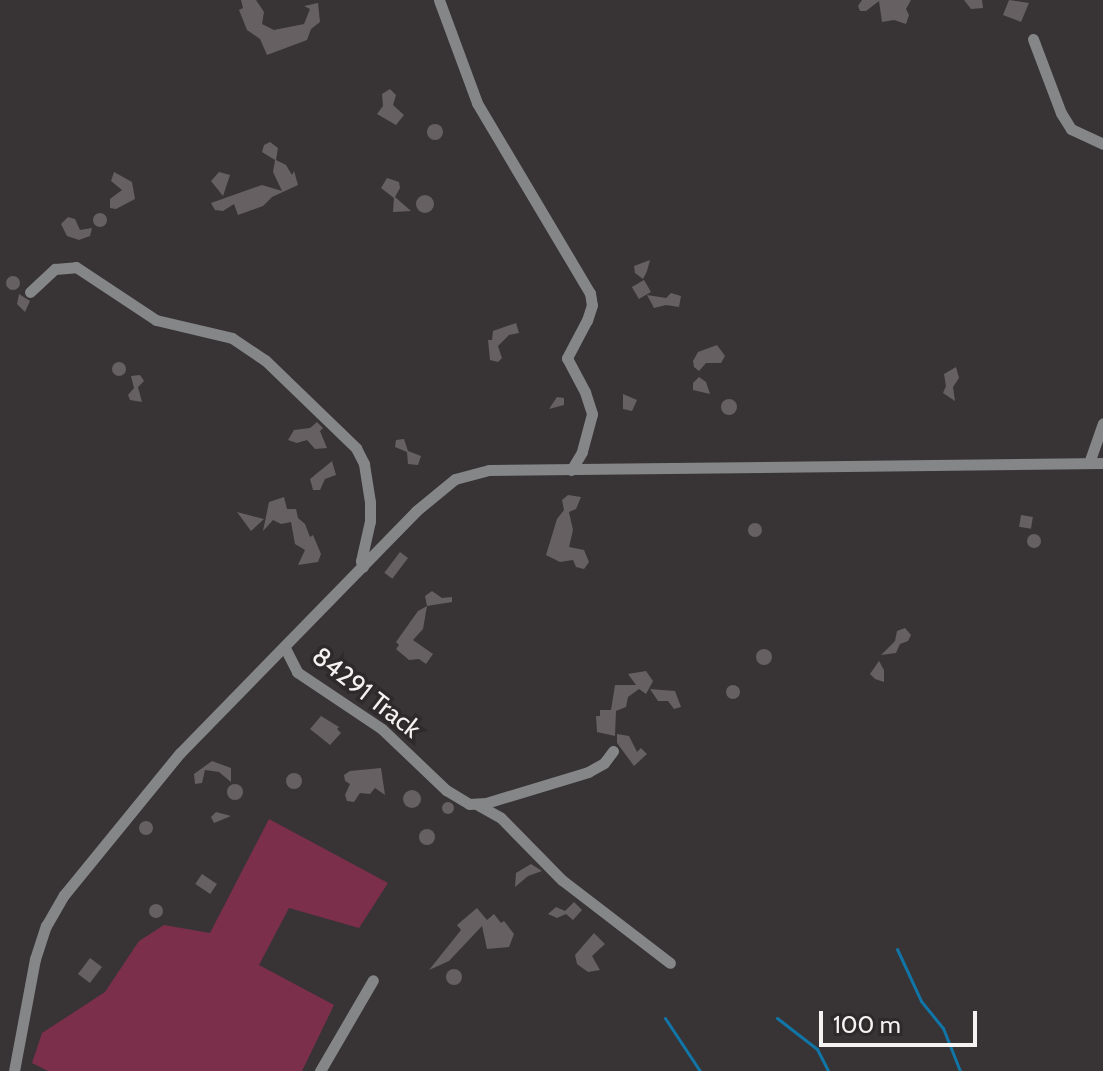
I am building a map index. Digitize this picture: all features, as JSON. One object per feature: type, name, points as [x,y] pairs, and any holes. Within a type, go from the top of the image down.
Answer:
[{"type":"street","points":[[439,0],[453,29],[477,103],[590,293],[592,305],[587,320],[567,358],[585,392],[592,414],[582,452],[571,470]]},
{"type":"street","points":[[1033,39],[1061,113],[1071,129],[1103,144]]},
{"type":"street","points":[[30,292],[55,269],[76,267],[156,320],[232,338],[265,360],[342,431],[360,456],[370,502],[361,561],[363,567]]},
{"type":"street","points":[[1089,463],[1103,423]]},
{"type":"street","points":[[14,1071],[35,959],[46,926],[64,895],[180,753],[416,511],[455,479],[489,470],[1103,463]]},
{"type":"street","name":"84291 Track","points":[[285,648],[297,672],[382,729],[427,774],[460,800],[477,805]]},
{"type":"street","points":[[477,805],[588,772],[604,763],[613,751]]},
{"type":"street","points":[[477,805],[501,818],[562,880],[670,963]]},
{"type":"street","points":[[320,1071],[373,980]]},
{"type":"shaded area","points":[[269,819],[388,883],[359,928],[289,908],[259,965],[334,1005],[302,1071],[48,1071],[32,1063],[42,1033],[105,992],[139,941],[164,925],[210,933]]},
{"type":"building","points":[[241,0],[256,0],[264,12],[262,24],[274,30],[304,24],[310,9],[304,6],[318,3],[320,22],[311,29],[307,40],[267,55],[260,39],[247,30],[239,10],[243,8]]},
{"type":"building","points":[[862,0],[911,0],[906,9],[909,15],[906,24],[894,20],[882,22],[879,1],[866,11],[860,11],[858,6]]},
{"type":"building","points":[[964,0],[982,0],[983,8],[971,9]]},
{"type":"building","points":[[1009,0],[1029,3],[1021,22],[1003,15]]},
{"type":"building","points":[[390,89],[396,95],[393,105],[404,115],[396,125],[377,114],[383,106],[382,94]]},
{"type":"building","points":[[435,124],[441,126],[441,138],[435,140],[429,138],[427,132],[429,126]]},
{"type":"building","points":[[270,142],[278,148],[276,160],[286,165],[292,175],[294,171],[298,185],[272,197],[263,206],[238,215],[234,204],[223,211],[215,210],[211,203],[262,185],[282,191],[273,172],[275,160],[262,152],[264,145]]},
{"type":"building","points":[[114,172],[132,182],[135,199],[116,209],[110,208],[110,199],[122,190],[111,181]]},
{"type":"building","points":[[219,172],[230,175],[223,196],[211,181]]},
{"type":"building","points":[[387,178],[399,182],[400,188],[395,197],[411,211],[393,212],[394,198],[381,188]]},
{"type":"building","points":[[425,195],[434,204],[425,213],[416,204]]},
{"type":"building","points":[[100,213],[107,220],[100,227],[93,220]]},
{"type":"building","points":[[68,217],[75,219],[80,230],[92,228],[90,236],[79,240],[67,236],[61,224]]},
{"type":"building","points":[[650,260],[643,279],[635,273],[634,266]]},
{"type":"building","points":[[13,276],[20,283],[13,290],[6,283]]},
{"type":"building","points":[[644,280],[651,292],[639,299],[632,287]]},
{"type":"building","points":[[671,293],[681,296],[679,307],[666,305],[654,308],[647,295],[666,298]]},
{"type":"building","points":[[19,294],[30,301],[25,312],[17,304]]},
{"type":"building","points":[[516,323],[519,333],[509,335],[498,346],[502,358],[498,362],[490,360],[488,340],[492,340],[493,331]]},
{"type":"building","points":[[717,345],[725,356],[721,363],[706,363],[699,371],[694,367],[693,361],[698,352]]},
{"type":"building","points":[[119,362],[126,369],[119,376],[112,369]]},
{"type":"building","points":[[956,367],[959,378],[953,387],[955,401],[943,393],[946,386],[944,374]]},
{"type":"building","points":[[140,375],[144,381],[138,387],[142,402],[130,400],[128,395],[134,388],[131,376]]},
{"type":"building","points":[[699,377],[706,382],[710,394],[693,390],[693,383]]},
{"type":"building","points":[[623,394],[637,400],[632,411],[623,409]]},
{"type":"building","points":[[557,397],[564,398],[564,405],[549,409]]},
{"type":"building","points":[[729,399],[737,407],[729,415],[721,407]]},
{"type":"building","points":[[317,422],[323,428],[320,431],[327,448],[315,449],[307,440],[297,443],[288,440],[294,430],[310,428]]},
{"type":"building","points":[[404,439],[408,451],[421,456],[418,465],[408,464],[407,452],[395,447],[396,440]]},
{"type":"building","points":[[332,461],[336,475],[325,479],[320,490],[313,490],[310,479]]},
{"type":"building","points":[[568,495],[581,497],[576,509],[569,512],[573,530],[569,547],[584,550],[589,562],[584,569],[576,567],[573,560],[560,562],[546,555],[557,519],[564,510],[562,500]]},
{"type":"building","points":[[284,497],[287,509],[296,509],[310,537],[313,535],[321,554],[318,562],[298,565],[305,550],[295,544],[291,522],[281,524],[273,520],[263,531],[269,502]]},
{"type":"building","points":[[237,512],[264,519],[251,531]]},
{"type":"building","points":[[1021,515],[1033,517],[1031,529],[1019,527]]},
{"type":"building","points":[[755,523],[762,530],[755,537],[748,530]]},
{"type":"building","points":[[1034,534],[1041,541],[1034,548],[1027,541]]},
{"type":"building","points":[[400,552],[408,558],[392,579],[384,573]]},
{"type":"building","points":[[432,591],[442,598],[452,597],[452,602],[427,606],[425,596]]},
{"type":"building","points":[[427,606],[423,629],[413,640],[433,654],[426,664],[419,659],[409,660],[396,649],[399,645],[396,642],[418,611]]},
{"type":"building","points":[[905,628],[911,635],[908,641],[900,644],[896,653],[881,655],[895,641],[897,631]]},
{"type":"building","points":[[764,649],[772,657],[764,665],[756,657]]},
{"type":"building","points":[[879,661],[884,670],[884,682],[870,674]]},
{"type":"building","points":[[646,671],[653,681],[646,694],[639,689],[628,697],[626,707],[616,711],[615,736],[597,732],[596,716],[600,716],[600,710],[611,710],[615,685],[636,685],[628,674]]},
{"type":"building","points":[[733,685],[740,692],[733,699],[726,692]]},
{"type":"building","points":[[650,689],[675,691],[681,707],[674,709],[668,701],[658,701]]},
{"type":"building","points":[[321,716],[339,727],[337,729],[341,733],[330,745],[310,729]]},
{"type":"building","points":[[617,734],[629,736],[637,752],[641,748],[647,754],[634,766],[617,743]]},
{"type":"building","points":[[212,761],[231,768],[231,782],[219,772],[205,770],[202,783],[195,784],[194,774]]},
{"type":"building","points":[[381,768],[385,795],[375,788],[370,794],[360,793],[354,802],[347,801],[345,795],[350,784],[345,781],[344,775],[350,771]]},
{"type":"building","points":[[294,773],[302,781],[294,789],[286,781]]},
{"type":"building","points":[[235,784],[241,786],[241,798],[235,800],[229,798],[227,792],[229,786]]},
{"type":"building","points":[[412,790],[421,799],[412,808],[403,799]]},
{"type":"building","points":[[443,803],[453,803],[453,813],[443,813]]},
{"type":"building","points":[[216,812],[231,816],[214,823],[211,817]]},
{"type":"building","points":[[146,821],[153,828],[146,835],[139,828]]},
{"type":"building","points":[[427,829],[435,837],[427,845],[419,837]]},
{"type":"building","points":[[531,864],[542,871],[528,876],[515,887],[516,873]]},
{"type":"building","points":[[202,874],[217,884],[210,894],[195,884]]},
{"type":"building","points":[[574,902],[582,910],[573,920],[566,914],[557,918],[548,914],[556,907],[565,911]]},
{"type":"building","points":[[156,904],[163,911],[156,918],[149,911]]},
{"type":"building","points":[[477,908],[487,920],[494,914],[501,923],[504,921],[514,934],[509,947],[487,949],[482,926],[449,961],[429,970],[461,930],[457,925]]},
{"type":"building","points":[[594,933],[605,944],[592,956],[600,970],[588,972],[577,964],[575,955]]},
{"type":"building","points":[[90,958],[102,967],[90,983],[78,974]]},
{"type":"building","points":[[454,969],[462,977],[454,985],[446,977]]},
{"type":"waterway","points":[[897,949],[921,1001],[943,1028],[960,1071]]},
{"type":"waterway","points":[[665,1018],[700,1071]]},
{"type":"waterway","points":[[777,1018],[817,1049],[828,1071]]}]
